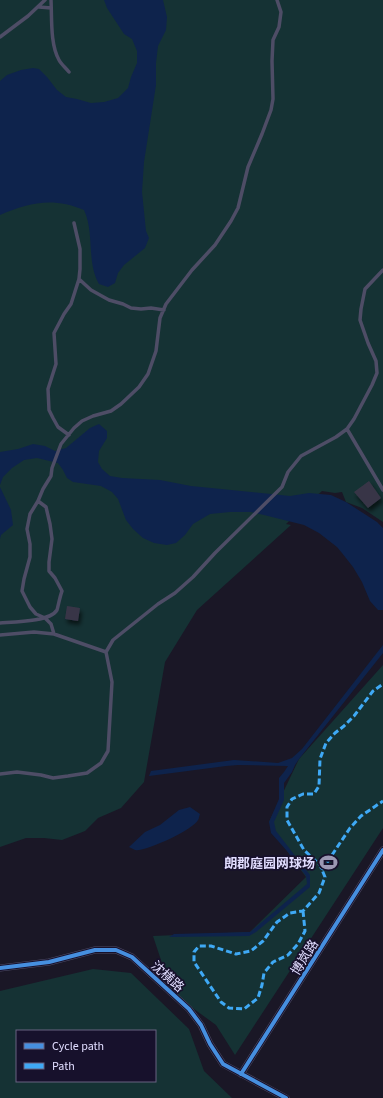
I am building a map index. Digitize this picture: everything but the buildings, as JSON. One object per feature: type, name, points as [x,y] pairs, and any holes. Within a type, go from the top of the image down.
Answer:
[{"type":"street","name":"博岚路","points":[[241,1074],[383,850]]},
{"type":"street","name":"沈横路","points":[[0,968],[50,962],[95,950],[116,950],[132,957],[189,1009],[201,1025],[210,1044],[223,1064],[286,1098]]},
{"type":"lane","points":[[0,37],[39,7],[45,0]]},
{"type":"lane","points":[[51,0],[53,42],[59,61],[69,72]]},
{"type":"lane","points":[[54,634],[51,624],[36,614],[30,607],[22,591],[30,557],[30,544],[27,529],[30,514],[51,476],[52,468],[61,444],[74,428],[82,421],[110,411],[121,404],[139,387],[148,374],[156,351],[160,318],[166,304],[215,245],[238,208],[248,167],[271,110],[273,99],[273,40],[279,27],[281,12],[277,0]]},
{"type":"lane","points":[[39,7],[51,8]]},
{"type":"lane","points":[[69,435],[58,427],[49,410],[48,389],[56,364],[54,333],[71,304],[79,279],[80,249],[74,222]]},
{"type":"lane","points":[[0,774],[17,772],[53,778],[87,773],[101,763],[108,752],[111,713],[112,682],[106,652],[113,640],[158,604],[175,593],[193,577],[282,488],[288,472],[301,456],[336,437],[347,429],[358,412],[377,373],[376,361],[360,320],[365,289],[383,270]]},
{"type":"lane","points":[[79,279],[90,290],[109,300],[141,309],[151,308],[164,310]]},
{"type":"lane","points":[[347,429],[383,490]]},
{"type":"lane","points":[[0,623],[44,618],[57,610],[62,591],[55,578],[49,571],[52,539],[50,524],[46,507],[38,500]]},
{"type":"lane","points":[[0,635],[34,632],[54,634],[106,652]]},
{"type":"green space","points":[[0,0],[383,0],[383,522],[362,508],[346,502],[342,492],[335,493],[322,491],[286,524],[291,525],[197,610],[165,662],[144,782],[121,808],[98,818],[85,831],[62,840],[26,838],[0,847]]},
{"type":"green space","name":"朗郡庭园网球场","points":[[383,665],[383,828],[235,1055],[216,1025],[172,993],[153,936],[250,932],[306,877],[287,851],[269,822],[299,759]]},
{"type":"green space","points":[[93,969],[131,973],[189,1029],[204,1071],[232,1098],[0,1098],[0,991]]},
{"type":"water","points":[[104,0],[163,0],[167,17],[166,30],[158,46],[156,85],[144,162],[142,192],[146,231],[149,238],[145,248],[124,265],[118,273],[115,283],[108,287],[99,284],[95,275],[91,257],[89,228],[84,210],[62,203],[52,202],[31,204],[0,215],[0,81],[7,75],[21,70],[33,68],[39,69],[57,90],[66,97],[91,103],[104,102],[118,98],[128,88],[137,63],[137,51],[132,39],[124,34],[107,8]]},
{"type":"water","points":[[99,424],[107,431],[107,438],[99,451],[98,462],[102,469],[110,476],[160,480],[191,486],[290,496],[309,493],[331,495],[346,502],[377,522],[383,528],[383,610],[378,610],[370,601],[362,582],[353,567],[337,547],[319,533],[304,525],[251,512],[210,514],[193,524],[185,535],[176,543],[167,545],[154,543],[143,538],[133,529],[126,520],[118,499],[112,492],[101,486],[73,482],[67,478],[58,463],[37,458],[24,460],[12,468],[3,477],[0,485],[0,452],[18,449],[33,444],[45,446],[55,451],[66,448],[90,428]]},
{"type":"water","points":[[0,487],[11,510],[13,525],[1,535],[0,539]]},
{"type":"water","points":[[383,645],[383,653],[299,759],[284,783],[284,800],[274,822],[276,831],[310,875],[310,887],[256,932],[249,936],[169,937],[174,934],[250,932],[307,884],[306,876],[271,833],[269,822],[279,799],[279,778],[288,766],[238,765],[149,776],[151,771],[234,760],[278,763],[292,758],[302,749]]},
{"type":"water","points":[[190,807],[200,814],[198,820],[187,829],[168,840],[148,848],[135,850],[129,847],[145,832],[160,825],[179,810]]},
{"type":"marked path","points":[[303,911],[305,931],[298,944],[288,955],[273,962],[264,973],[258,998],[244,1009],[229,1008],[221,1002],[194,962],[194,952],[199,946],[211,946],[236,954],[251,951],[263,941],[277,922],[290,913],[303,911],[319,893],[325,877],[320,865],[304,850],[287,820],[287,807],[292,799],[303,794],[314,794],[319,786],[320,759],[326,743],[354,716],[373,691],[383,684]]},
{"type":"marked path","points":[[322,870],[350,828],[361,816],[383,801]]},
{"type":"cycle path","points":[[241,1074],[383,850]]},
{"type":"cycle path","points":[[0,968],[49,962],[95,950],[116,950],[132,957],[189,1009],[201,1025],[210,1044],[223,1064],[286,1098]]},
{"type":"place","name":"朗郡庭园网球场","points":[[328,863]]}]
